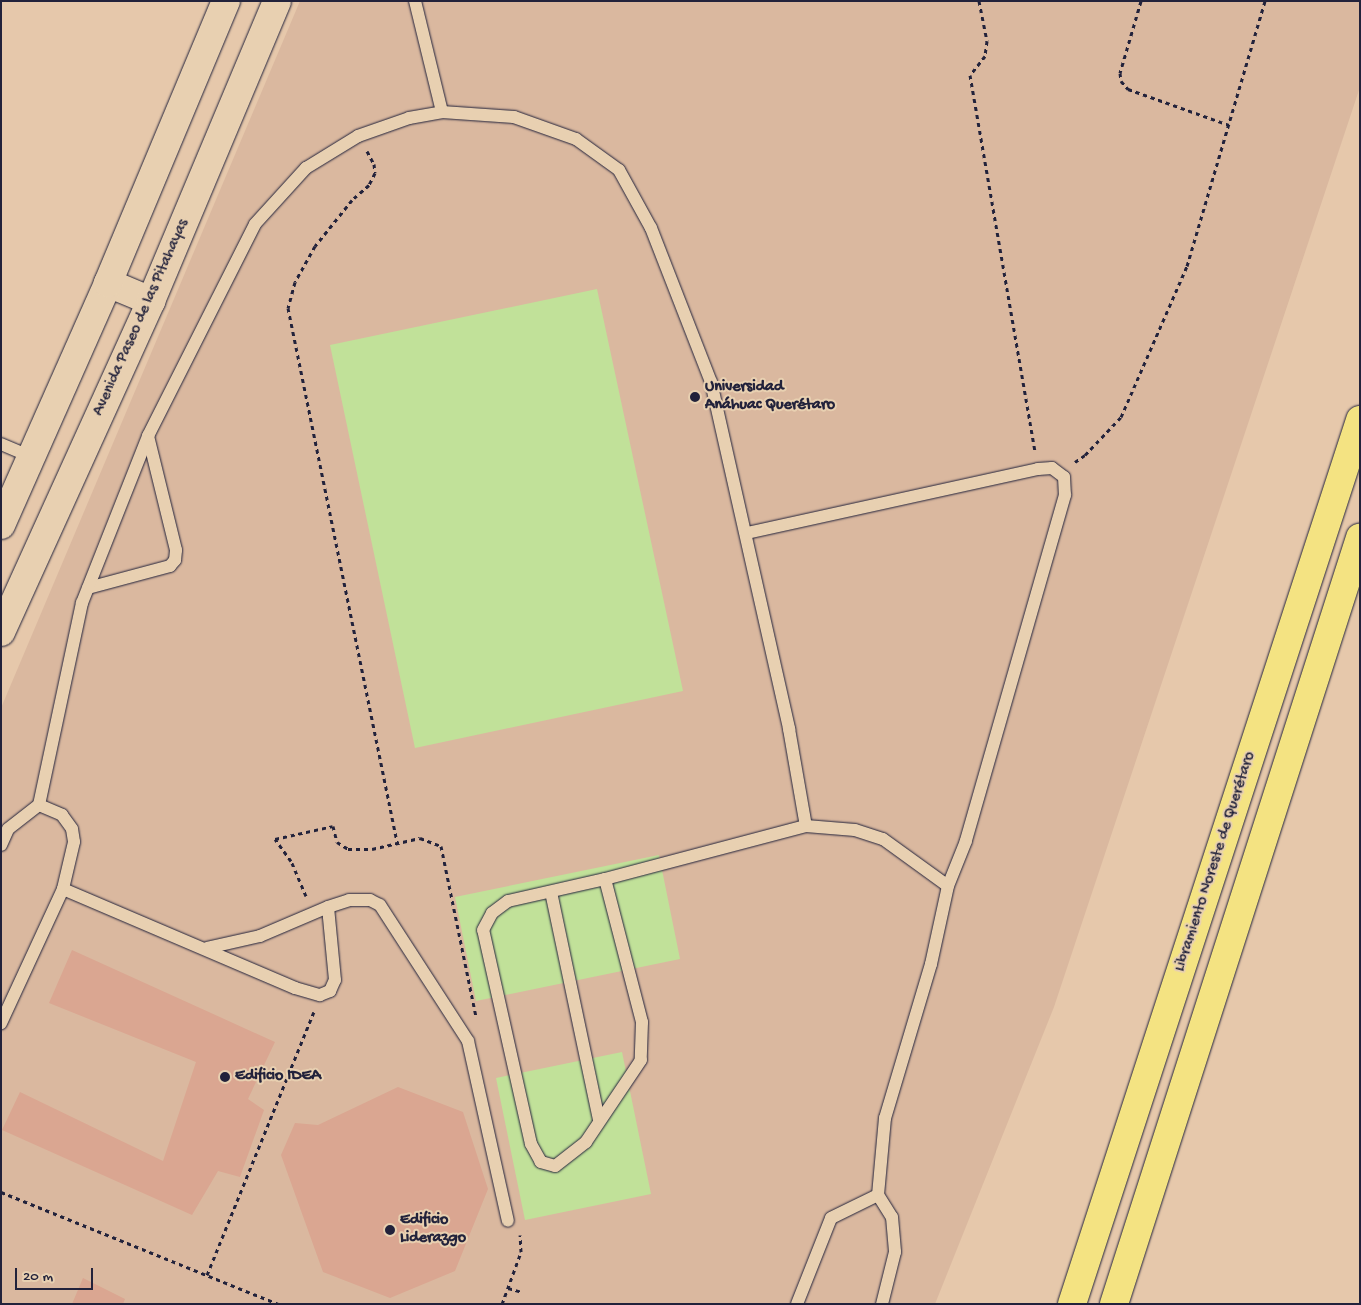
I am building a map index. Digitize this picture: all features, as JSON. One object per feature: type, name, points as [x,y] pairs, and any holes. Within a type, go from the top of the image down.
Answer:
[{"type":"highway","name":"Libramiento Noreste de Querétaro","points":[[1072,1304],[1360,420]]},
{"type":"highway","points":[[1114,1304],[1360,538]]},
{"type":"street","points":[[1,525],[108,283],[226,1]]},
{"type":"street","name":"Avenida Paseo de las Pitahayas","points":[[1,632],[151,302],[277,1]]},
{"type":"street","points":[[108,283],[151,302]]},
{"type":"lane","points":[[415,1],[442,112]]},
{"type":"lane","points":[[1,846],[8,829],[39,805],[82,603],[148,436],[255,224],[306,168],[358,136],[409,118],[442,112],[514,117],[576,139],[619,170],[651,228],[711,382],[747,533],[806,826]]},
{"type":"lane","points":[[88,588],[170,566],[175,560],[176,550],[148,436]]},
{"type":"lane","points":[[1,444],[31,457]]},
{"type":"lane","points":[[747,533],[1038,470],[1052,468],[1059,471],[1064,477],[1065,495],[966,841],[948,886],[930,964],[885,1118],[878,1195],[892,1217],[895,1252],[882,1304]]},
{"type":"lane","points":[[1,1024],[63,889],[74,842],[72,829],[62,814],[39,805]]},
{"type":"lane","points":[[604,879],[642,1022],[641,1060],[586,1142],[555,1166],[542,1162],[531,1144],[483,930],[492,914],[508,900],[604,879],[806,826],[855,830],[882,839],[948,886]]},
{"type":"lane","points":[[63,889],[207,948],[295,988],[320,995],[330,991],[335,980],[328,907]]},
{"type":"lane","points":[[550,892],[599,1120]]},
{"type":"lane","points":[[207,948],[260,936],[349,900],[370,900],[380,905],[468,1041],[508,1222]]},
{"type":"lane","points":[[797,1304],[831,1218],[878,1195]]},
{"type":"path","points":[[979,1],[987,41],[985,56],[970,75],[1038,470]]},
{"type":"path","points":[[1141,1],[1120,73],[1121,81],[1128,89],[1229,125]]},
{"type":"path","points":[[1059,471],[1085,455],[1121,416],[1187,266],[1265,1]]},
{"type":"path","points":[[358,136],[374,164],[375,173],[369,185],[352,200],[315,246],[295,282],[288,308],[397,842]]},
{"type":"path","points":[[207,1275],[320,995]]},
{"type":"path","points":[[1,1192],[278,1304]]},
{"type":"path","points":[[508,1288],[522,1292]]},
{"type":"shaded area","name":"Universidad Anáhuac Querétaro","points":[[300,1],[1360,1],[1360,87],[1054,1007],[935,1304],[1,1304],[1,708]]},
{"type":"green space","points":[[597,289],[683,691],[415,748],[330,345]]},
{"type":"green space","points":[[659,855],[680,959],[476,1001],[455,897]]},
{"type":"green space","points":[[622,1052],[651,1194],[525,1220],[496,1078]]},
{"type":"building","name":"Edificio IDEA","points":[[72,950],[275,1042],[248,1099],[264,1110],[240,1177],[218,1171],[192,1215],[2,1130],[20,1092],[163,1161],[196,1062],[49,1003]]},
{"type":"building","name":"Edificio Liderazgo","points":[[398,1087],[463,1112],[488,1189],[455,1271],[390,1298],[323,1272],[281,1155],[295,1123],[318,1125]]},
{"type":"building","points":[[83,1278],[125,1299],[123,1304],[72,1304]]},
{"type":"place","name":"Universidad Anáhuac Querétaro","points":[[695,397]]},
{"type":"place","name":"Edificio IDEA","points":[[225,1077]]},
{"type":"place","name":"Edificio Liderazgo","points":[[390,1230]]}]
